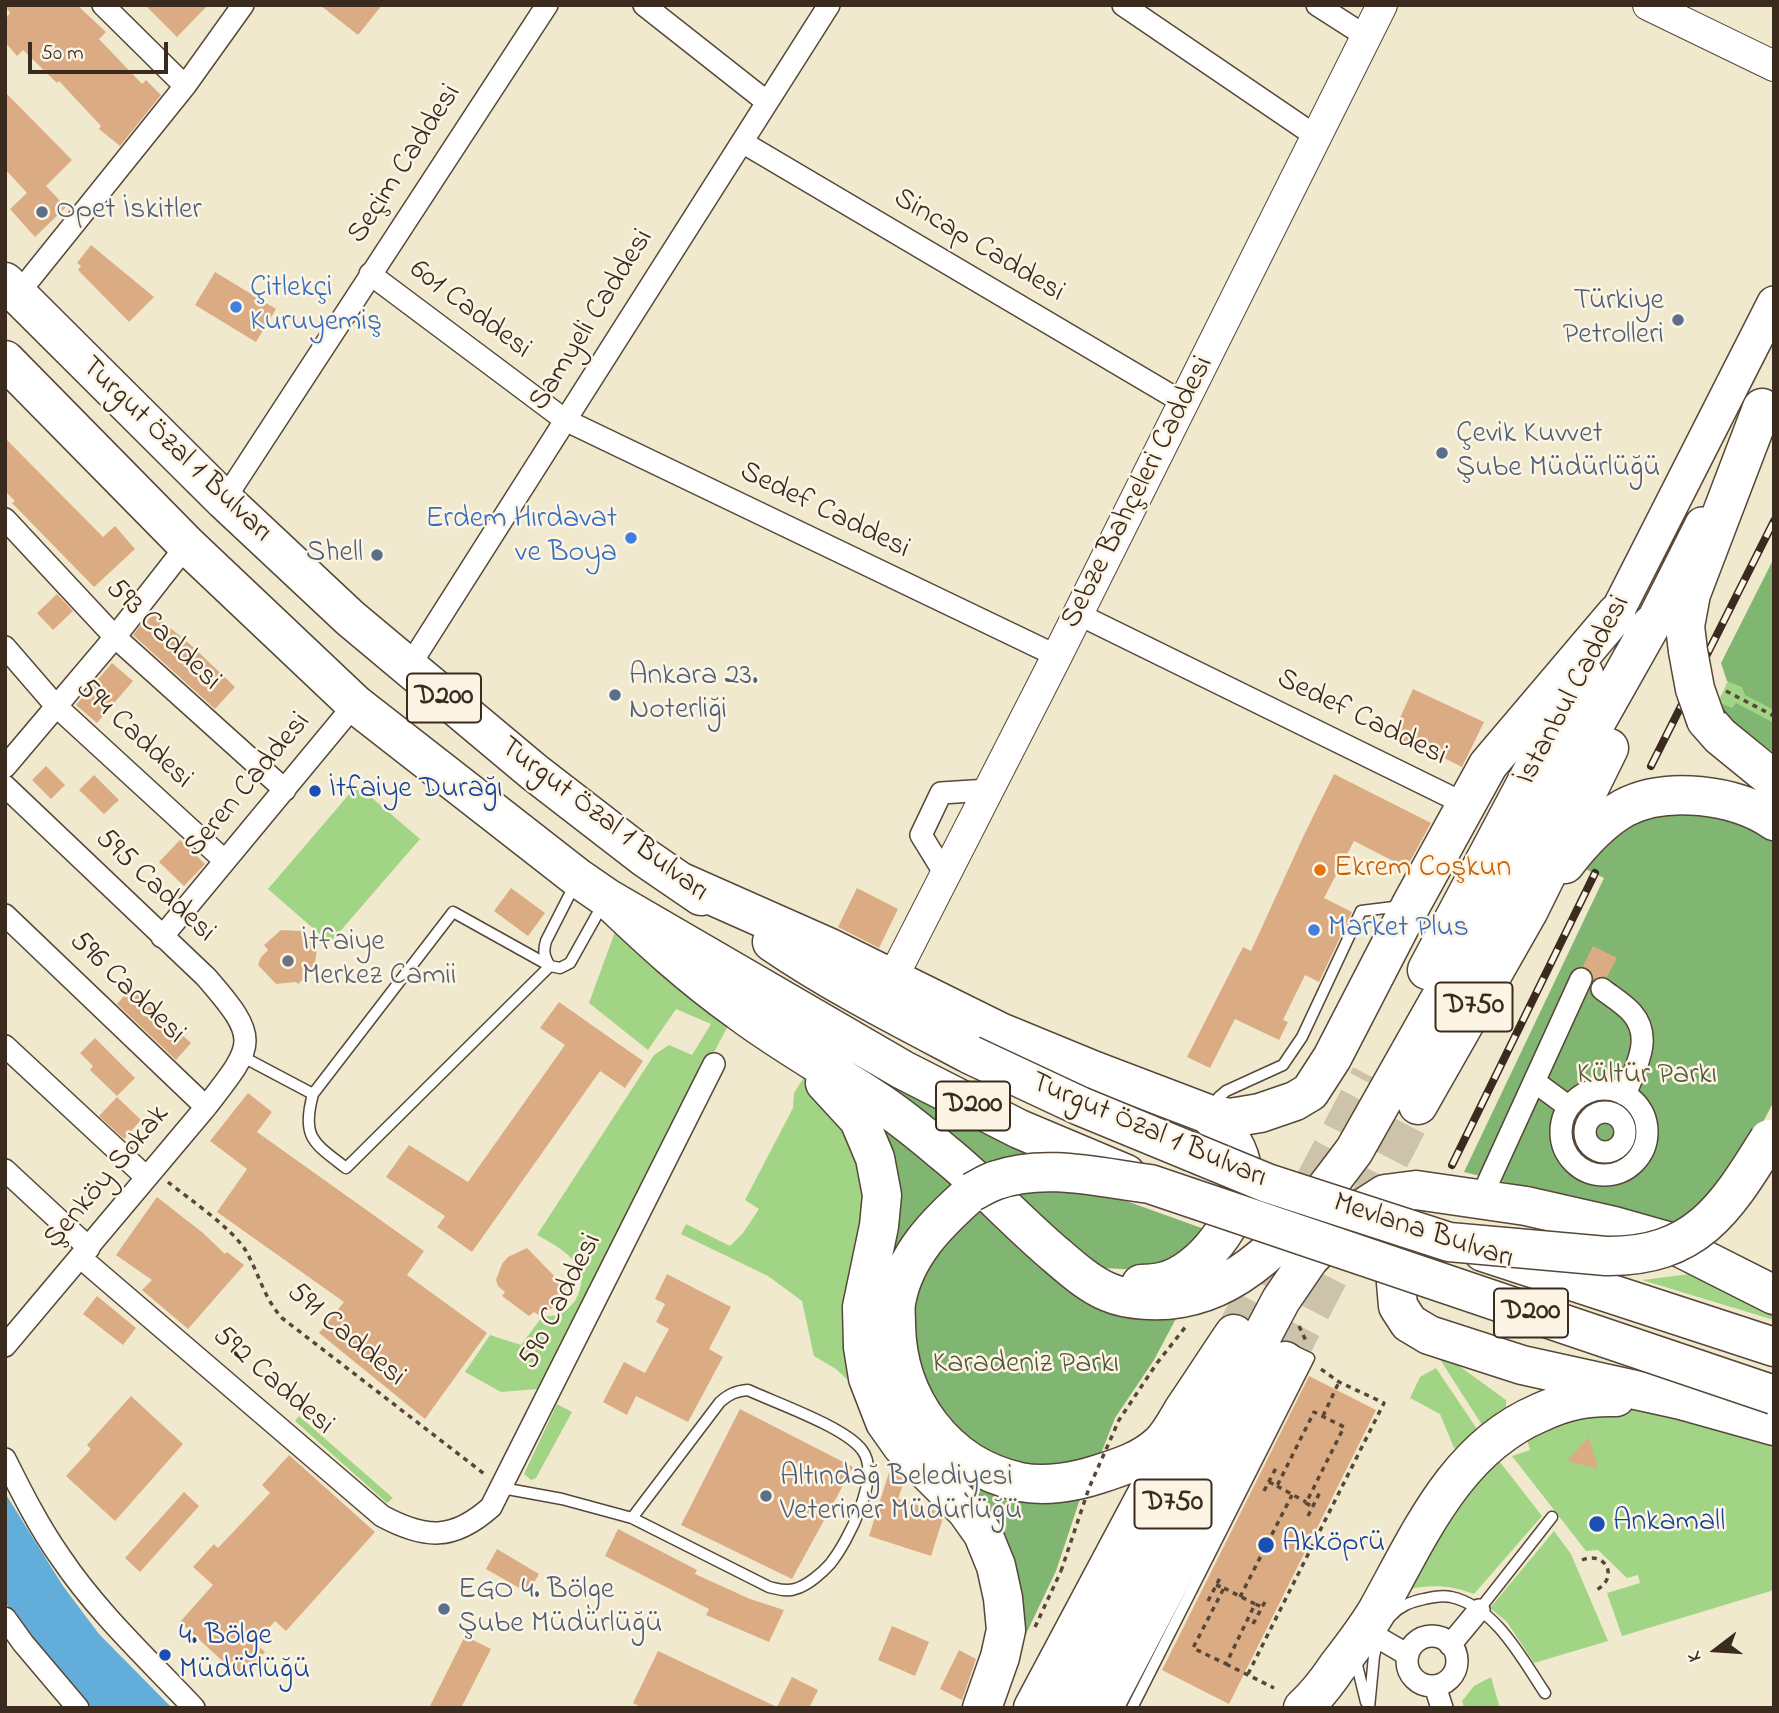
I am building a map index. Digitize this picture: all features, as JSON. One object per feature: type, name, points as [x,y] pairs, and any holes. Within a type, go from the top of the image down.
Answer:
[{"type":"highway","name":"Turgut Özal 1 Bulvarı","points":[[11,289],[224,500],[345,614],[534,772],[644,857],[806,965],[971,1055],[1080,1106],[1267,1183],[1312,1197]]},
{"type":"highway","name":"Turgut Özal 1 Bulvarı","points":[[5,360],[187,545],[355,704],[592,888],[680,967],[789,1047]]},
{"type":"highway","points":[[1768,397],[1691,594],[1685,626],[1695,689],[1714,705],[1720,736],[1774,780]]},
{"type":"highway","points":[[679,881],[828,947],[1000,1032],[1140,1090],[1208,1114],[1230,1118],[1259,1113],[1295,1101],[1310,1092],[1332,1058],[1411,905],[1488,765],[1634,619]]},
{"type":"highway","points":[[789,1047],[900,1118],[946,1154],[1024,1228],[1073,1269],[1108,1292],[1141,1300],[1180,1298],[1208,1290],[1238,1275],[1273,1247],[1314,1204],[1354,1151],[1634,619]]},
{"type":"highway","name":"İstanbul Caddesi","points":[[1418,1105],[1530,910],[1638,687],[1648,652],[1634,619]]},
{"type":"highway","name":"İstanbul Caddesi","points":[[1370,1076],[1634,619]]},
{"type":"highway","points":[[1530,910],[1587,839],[1616,813],[1639,802],[1676,797],[1716,797],[1752,808],[1774,821]]},
{"type":"highway","name":"Turgut Özal 1 Bulvarı","points":[[592,888],[903,1070],[1019,1129],[1150,1185],[1288,1231]]},
{"type":"highway","points":[[789,1047],[859,1120],[875,1158],[882,1195],[880,1226],[862,1307],[863,1347],[868,1378],[885,1422],[902,1446],[966,1510],[983,1534],[996,1566],[1006,1630],[1000,1657],[982,1708]]},
{"type":"highway","points":[[1073,1269],[1131,1284],[1147,1284],[1177,1276],[1212,1246],[1231,1222],[1243,1186],[1241,1163],[1234,1141],[1208,1114]]},
{"type":"highway","points":[[1449,1242],[1606,1256],[1664,1249],[1700,1230],[1719,1212],[1772,1134]]},
{"type":"highway","points":[[1150,1185],[1071,1173],[1039,1172],[998,1179],[972,1192],[933,1228],[914,1254],[896,1304],[899,1363],[909,1389],[930,1425],[957,1453],[992,1473],[1023,1482],[1069,1481],[1124,1467],[1163,1442],[1280,1346]]},
{"type":"highway","name":"D750","points":[[1065,1708],[1280,1346],[1289,1287],[1309,1259],[1348,1218],[1371,1201],[1385,1194],[1416,1190],[1565,1215],[1667,1241],[1774,1295]]},
{"type":"highway","name":"Mevlana Bulvarı","points":[[1312,1197],[1774,1347]]},
{"type":"highway","points":[[1480,1200],[1434,1203],[1419,1212],[1405,1238],[1396,1283],[1398,1306],[1409,1323],[1429,1335],[1484,1354],[1681,1400],[1774,1426]]},
{"type":"highway","name":"Mevlana Bulvarı","points":[[1288,1231],[1774,1395]]},
{"type":"highway","points":[[1033,1708],[1078,1619],[1280,1346]]},
{"type":"highway","points":[[1103,1708],[1280,1346]]},
{"type":"highway","points":[[1305,1698],[1365,1639],[1439,1500],[1467,1465],[1511,1428],[1549,1408],[1582,1397],[1681,1400]]},
{"type":"main road","name":"İstanbul Caddesi","points":[[1634,619],[1774,303]]},
{"type":"main road","name":"İstanbul Caddesi","points":[[1634,619],[1768,397]]},
{"type":"street","points":[[103,5],[185,86]]},
{"type":"street","points":[[11,289],[185,86],[243,5]]},
{"type":"street","name":"Seçim Caddesi","points":[[224,500],[547,5]]},
{"type":"street","points":[[645,5],[767,102]]},
{"type":"street","name":"Samyeli Caddesi","points":[[408,668],[829,5]]},
{"type":"street","points":[[1123,5],[1317,136]]},
{"type":"street","points":[[1317,5],[1367,37]]},
{"type":"street","name":"Sebze Bahçeleri Caddesi","points":[[892,979],[1057,656],[1382,5]]},
{"type":"street","points":[[1648,5],[1774,66]]},
{"type":"street","name":"Sincap Caddesi","points":[[742,142],[1184,403]]},
{"type":"street","name":"601 Caddesi","points":[[370,274],[565,420]]},
{"type":"street","name":"Sedef Caddesi","points":[[565,420],[1057,656]]},
{"type":"street","name":"593 Caddesi","points":[[5,519],[115,637],[285,790]]},
{"type":"street","points":[[5,768],[115,637],[187,545]]},
{"type":"street","name":"Sedef Caddesi","points":[[1078,614],[1467,805]]},
{"type":"street","name":"594 Caddesi","points":[[5,647],[56,706],[225,862]]},
{"type":"street","name":"Seren Caddesi","points":[[162,937],[355,704]]},
{"type":"street","name":"595 Caddesi","points":[[5,786],[206,977],[240,1021],[245,1049]]},
{"type":"street","points":[[945,874],[921,835],[941,793],[988,790]]},
{"type":"street","name":"596 Caddesi","points":[[5,915],[206,1107]]},
{"type":"street","points":[[1480,1200],[1581,979]]},
{"type":"street","points":[[1602,989],[1632,1013],[1643,1031],[1643,1049],[1629,1098],[1618,1117]]},
{"type":"street","points":[[5,1046],[150,1173]]},
{"type":"street","name":"Şenköy Sokak","points":[[5,1346],[206,1107],[245,1049]]},
{"type":"street","name":"590 Caddesi","points":[[433,1535],[452,1532],[480,1517],[491,1507],[714,1064]]},
{"type":"street","points":[[1535,1082],[1571,1105],[1588,1121]]},
{"type":"street","points":[[1600,1089],[1629,1098],[1646,1125],[1645,1143],[1638,1158],[1629,1167],[1611,1175],[1591,1174],[1574,1163],[1567,1155],[1561,1136],[1561,1126],[1571,1105],[1583,1095],[1600,1089]]},
{"type":"street","points":[[1605,1112],[1618,1117],[1625,1133],[1620,1144],[1602,1152],[1592,1146],[1585,1133],[1588,1121],[1605,1112]]},
{"type":"street","points":[[1620,1144],[1638,1158]]},
{"type":"street","points":[[1574,1163],[1592,1146]]},
{"type":"street","name":"592 Caddesi","points":[[5,1170],[85,1253],[382,1516],[401,1526],[433,1535]]},
{"type":"street","points":[[5,1459],[28,1506],[90,1597],[194,1708]]},
{"type":"street","points":[[1450,1645],[1479,1610]]},
{"type":"street","points":[[5,1618],[78,1708]]},
{"type":"street","points":[[1428,1636],[1438,1637],[1450,1645],[1457,1657],[1452,1676],[1435,1686],[1417,1681],[1411,1674],[1408,1655],[1412,1646],[1428,1636]]},
{"type":"street","points":[[1365,1639],[1408,1655]]},
{"type":"street","points":[[1435,1686],[1442,1708]]},
{"type":"lane","points":[[550,966],[545,958],[546,941],[592,888]]},
{"type":"lane","points":[[550,966],[346,1168],[313,1139],[307,1126],[313,1094],[453,912],[550,966],[561,968],[570,963],[592,888]]},
{"type":"lane","points":[[245,1049],[313,1094]]},
{"type":"lane","points":[[1132,1708],[1309,1358],[1280,1346]]},
{"type":"lane","points":[[502,1488],[562,1499],[632,1518],[769,1587],[792,1591],[829,1565],[839,1551],[861,1506],[869,1464],[863,1450],[855,1442],[828,1426],[748,1390],[739,1391],[720,1402],[632,1518]]},
{"type":"lane","points":[[1479,1610],[1552,1517]]},
{"type":"lane","points":[[1365,1639],[1397,1609],[1412,1601],[1450,1596],[1479,1610],[1500,1629],[1545,1693]]},
{"type":"lane","points":[[1365,1639],[1368,1708]]},
{"type":"lane","points":[[1365,1639],[1374,1656],[1368,1708]]},
{"type":"path","points":[[1714,705],[1773,713]]},
{"type":"path","name":"591 Caddesi","points":[[150,1173],[232,1234],[244,1248],[270,1304],[282,1318],[502,1488]]},
{"type":"path","points":[[1248,1674],[1384,1403],[1339,1382],[1280,1346],[1296,1320]]},
{"type":"path","points":[[1061,1571],[1089,1488],[1119,1420],[1157,1363]]},
{"type":"path","points":[[1323,1416],[1339,1382]]},
{"type":"path","points":[[1277,1486],[1314,1412],[1344,1427],[1306,1503]]},
{"type":"path","points":[[1264,1492],[1277,1466]]},
{"type":"path","points":[[1269,1482],[1313,1507]]},
{"type":"path","points":[[1308,1516],[1321,1490]]},
{"type":"path","points":[[1240,1597],[1292,1495]]},
{"type":"path","points":[[1582,1560],[1599,1559],[1607,1566],[1606,1582],[1594,1591]]},
{"type":"path","points":[[1208,1601],[1221,1576]]},
{"type":"path","points":[[1216,1585],[1262,1607]]},
{"type":"path","points":[[1223,1588],[1194,1648],[1305,1698]]},
{"type":"path","points":[[1254,1624],[1267,1598]]},
{"type":"path","points":[[1226,1664],[1255,1604]]},
{"type":"green space","points":[[1774,558],[1774,710],[1745,695],[1742,687],[1727,681],[1721,663]]},
{"type":"green space","points":[[1774,583],[1774,753],[1718,702]]},
{"type":"green space","points":[[1718,702],[1732,708],[1736,703],[1774,723],[1774,753],[1735,725]]},
{"type":"green space","points":[[357,785],[420,839],[330,943],[268,889]]},
{"type":"green space","name":"Kültür Parkı","points":[[1699,809],[1774,835],[1774,1101],[1756,1136],[1684,1226],[1464,1172],[1604,878],[1579,866],[1622,824]]},
{"type":"green space","points":[[616,929],[731,1020],[538,1389],[501,1392],[465,1372],[490,1335],[521,1345],[542,1317],[558,1315],[565,1311],[575,1301],[580,1289],[579,1269],[573,1260],[557,1246],[537,1235],[654,1055],[669,1045],[692,1055],[711,1024],[676,1009],[648,1050],[589,1003]]},
{"type":"green space","points":[[806,1074],[852,1141],[867,1205],[850,1382],[836,1369],[814,1356],[802,1301],[768,1276],[681,1234],[686,1224],[730,1246],[743,1233],[759,1209],[745,1200],[793,1108],[794,1093]]},
{"type":"green space","points":[[895,1089],[1118,1198],[1207,1230],[1184,1256],[1141,1270],[1104,1268],[1078,1251]]},
{"type":"green space","points":[[877,1117],[960,1186],[906,1245],[923,1436],[1084,1487],[1056,1571],[1026,1634],[1018,1631],[913,1437]]},
{"type":"green space","name":"Karadeniz Parkı","points":[[981,1200],[1180,1311],[1154,1360],[1115,1418],[1100,1456],[1039,1469],[998,1458],[943,1418],[914,1358],[914,1283]]},
{"type":"green space","points":[[1698,1273],[1774,1314],[1774,1320],[1642,1280]]},
{"type":"green space","points":[[1444,1355],[1506,1400],[1506,1410],[1484,1428],[1441,1361]]},
{"type":"green space","points":[[1436,1368],[1479,1432],[1463,1445],[1454,1448],[1440,1414],[1410,1398],[1420,1377]]},
{"type":"green space","points":[[557,1404],[572,1412],[536,1478],[531,1480],[524,1474]]},
{"type":"green space","points":[[1620,1404],[1774,1442],[1774,1590],[1622,1636],[1607,1593],[1640,1583],[1638,1575],[1627,1578],[1598,1550],[1586,1551],[1512,1456],[1530,1450],[1525,1433]]},
{"type":"green space","points":[[299,1416],[393,1498],[387,1503],[295,1421]]},
{"type":"green space","points":[[1493,1453],[1542,1516],[1474,1594],[1443,1587],[1410,1589],[1429,1530]]},
{"type":"green space","points":[[1554,1531],[1571,1554],[1608,1641],[1534,1663],[1507,1622],[1490,1608]]},
{"type":"green space","points":[[1491,1677],[1500,1708],[1464,1708],[1462,1701],[1474,1686]]},
{"type":"water","points":[[5,1493],[63,1586],[99,1634],[172,1708],[92,1708],[58,1671],[5,1602]]},
{"type":"building","points":[[5,5],[77,5],[106,32],[99,39],[142,84],[146,80],[161,95],[120,146],[99,129],[101,126],[59,81],[57,83],[23,50],[17,56],[5,42],[5,20],[10,13]]},
{"type":"building","points":[[145,5],[208,5],[177,37]]},
{"type":"building","points":[[320,5],[382,5],[358,35]]},
{"type":"building","points":[[5,92],[72,160],[46,186],[66,207],[35,237],[10,209],[27,193],[5,169]]},
{"type":"building","points":[[91,245],[154,297],[129,322],[78,270],[81,266],[77,263]]},
{"type":"building","name":"Çitlekçi Kuruyemiş","points":[[215,272],[276,309],[256,342],[195,305]]},
{"type":"building","points":[[5,438],[103,537],[115,526],[135,549],[94,587],[12,503],[15,501],[5,491]]},
{"type":"building","points":[[57,594],[73,611],[53,630],[37,613]]},
{"type":"building","points":[[151,612],[235,687],[215,709],[133,635]]},
{"type":"building","points":[[112,663],[133,681],[97,723],[76,705]]},
{"type":"building","points":[[1413,689],[1484,722],[1462,767],[1442,757],[1440,761],[1391,738]]},
{"type":"building","points":[[46,766],[65,785],[51,799],[32,780]]},
{"type":"building","points":[[1334,774],[1431,823],[1405,867],[1354,841],[1324,898],[1352,912],[1319,982],[1305,975],[1283,1020],[1288,1022],[1279,1040],[1235,1019],[1210,1068],[1187,1057],[1243,947],[1251,951]]},
{"type":"building","points":[[94,775],[119,800],[104,814],[79,790]]},
{"type":"building","points":[[180,840],[205,864],[184,886],[159,862]]},
{"type":"building","points":[[511,888],[545,913],[528,936],[494,911]]},
{"type":"building","points":[[857,888],[898,909],[879,948],[838,927]]},
{"type":"building","name":"İtfaiye Merkez Camii","points":[[281,930],[301,931],[317,949],[314,970],[298,984],[276,984],[258,965],[268,950],[264,945]]},
{"type":"building","points":[[1593,946],[1617,958],[1607,977],[1594,979],[1591,971],[1583,966]]},
{"type":"building","points":[[131,988],[191,1043],[176,1060],[117,1004]]},
{"type":"building","points":[[559,1002],[643,1061],[625,1088],[600,1071],[472,1252],[437,1227],[445,1216],[386,1177],[409,1145],[468,1182],[565,1045],[540,1028]]},
{"type":"building","points":[[95,1038],[135,1078],[117,1096],[90,1070],[93,1066],[80,1053]]},
{"type":"building","points":[[248,1093],[272,1112],[257,1132],[424,1251],[407,1275],[487,1333],[425,1419],[319,1333],[344,1302],[217,1212],[247,1169],[210,1141]]},
{"type":"building","points":[[117,1097],[141,1120],[124,1139],[99,1116]]},
{"type":"building","points":[[157,1197],[225,1254],[227,1252],[244,1265],[188,1329],[142,1290],[152,1280],[116,1255]]},
{"type":"building","points":[[527,1248],[566,1288],[557,1305],[540,1316],[534,1312],[529,1316],[502,1296],[505,1292],[496,1280],[508,1257]]},
{"type":"building","points":[[667,1274],[731,1307],[709,1349],[723,1357],[688,1422],[636,1396],[627,1415],[603,1402],[624,1362],[645,1373],[669,1329],[656,1322],[665,1304],[655,1299]]},
{"type":"building","points":[[97,1296],[136,1328],[123,1345],[83,1314]]},
{"type":"building","points":[[1309,1376],[1376,1410],[1229,1704],[1162,1670]]},
{"type":"building","points":[[131,1396],[183,1444],[115,1521],[66,1476],[91,1449],[87,1445]]},
{"type":"building","name":"Altındağ Belediyesi Veteriner Müdürlüğü","points":[[740,1409],[853,1467],[792,1579],[681,1525]]},
{"type":"building","points":[[1589,1437],[1598,1469],[1567,1461]]},
{"type":"building","points":[[289,1455],[375,1532],[286,1631],[275,1621],[255,1643],[265,1652],[241,1678],[180,1622],[213,1585],[193,1567],[214,1544],[218,1548],[270,1493],[262,1485]]},
{"type":"building","points":[[891,1466],[905,1479],[898,1499],[936,1511],[943,1518],[931,1556],[869,1536]]},
{"type":"building","points":[[184,1492],[199,1506],[140,1572],[125,1558]]},
{"type":"building","points":[[618,1529],[697,1570],[695,1574],[750,1599],[784,1610],[769,1642],[706,1615],[709,1609],[605,1556]]},
{"type":"building","points":[[497,1549],[539,1574],[528,1593],[486,1569]]},
{"type":"building","points":[[892,1626],[929,1642],[915,1676],[878,1660]]},
{"type":"building","points":[[465,1636],[491,1649],[461,1708],[429,1708]]},
{"type":"building","points":[[959,1650],[976,1659],[962,1700],[940,1689]]},
{"type":"building","points":[[658,1651],[777,1707],[792,1677],[818,1690],[809,1708],[642,1708],[633,1703]]},
{"type":"tunnel","points":[[1234,1334],[1370,1076]]},
{"type":"tunnel","points":[[1285,1361],[1418,1105]]},
{"type":"railway","points":[[1651,766],[1774,521]]},
{"type":"railway","points":[[1452,1165],[1595,873]]},
{"type":"place","name":"Opet İskitler","points":[[42,212]]},
{"type":"place","name":"Çitlekçi Kuruyemiş","points":[[236,307]]},
{"type":"place","name":"Türkiye Petrolleri","points":[[1678,320]]},
{"type":"place","name":"Çevik Kuvvet Şube Müdürlüğü","points":[[1442,453]]},
{"type":"place","name":"Erdem Hırdavat ve Boya","points":[[631,538]]},
{"type":"place","name":"Shell","points":[[377,555]]},
{"type":"place","name":"Ankara 23. Noterliği","points":[[615,695]]},
{"type":"place","name":"İtfaiye Durağı","points":[[315,791]]},
{"type":"place","name":"Ekrem Coşkun","points":[[1320,870]]},
{"type":"place","name":"Market Plus","points":[[1314,930]]},
{"type":"place","name":"İtfaiye Merkez Camii","points":[[288,961]]},
{"type":"place","name":"Altındağ Belediyesi Veteriner Müdürlüğü","points":[[766,1496]]},
{"type":"place","name":"Ankamall","points":[[1597,1524]]},
{"type":"place","name":"Akköprü","points":[[1266,1545]]},
{"type":"place","name":"EGO 4. Bölge Şube Müdürlüğü","points":[[444,1609]]},
{"type":"place","name":"4. Bölge Müdürlüğü","points":[[165,1655]]}]
